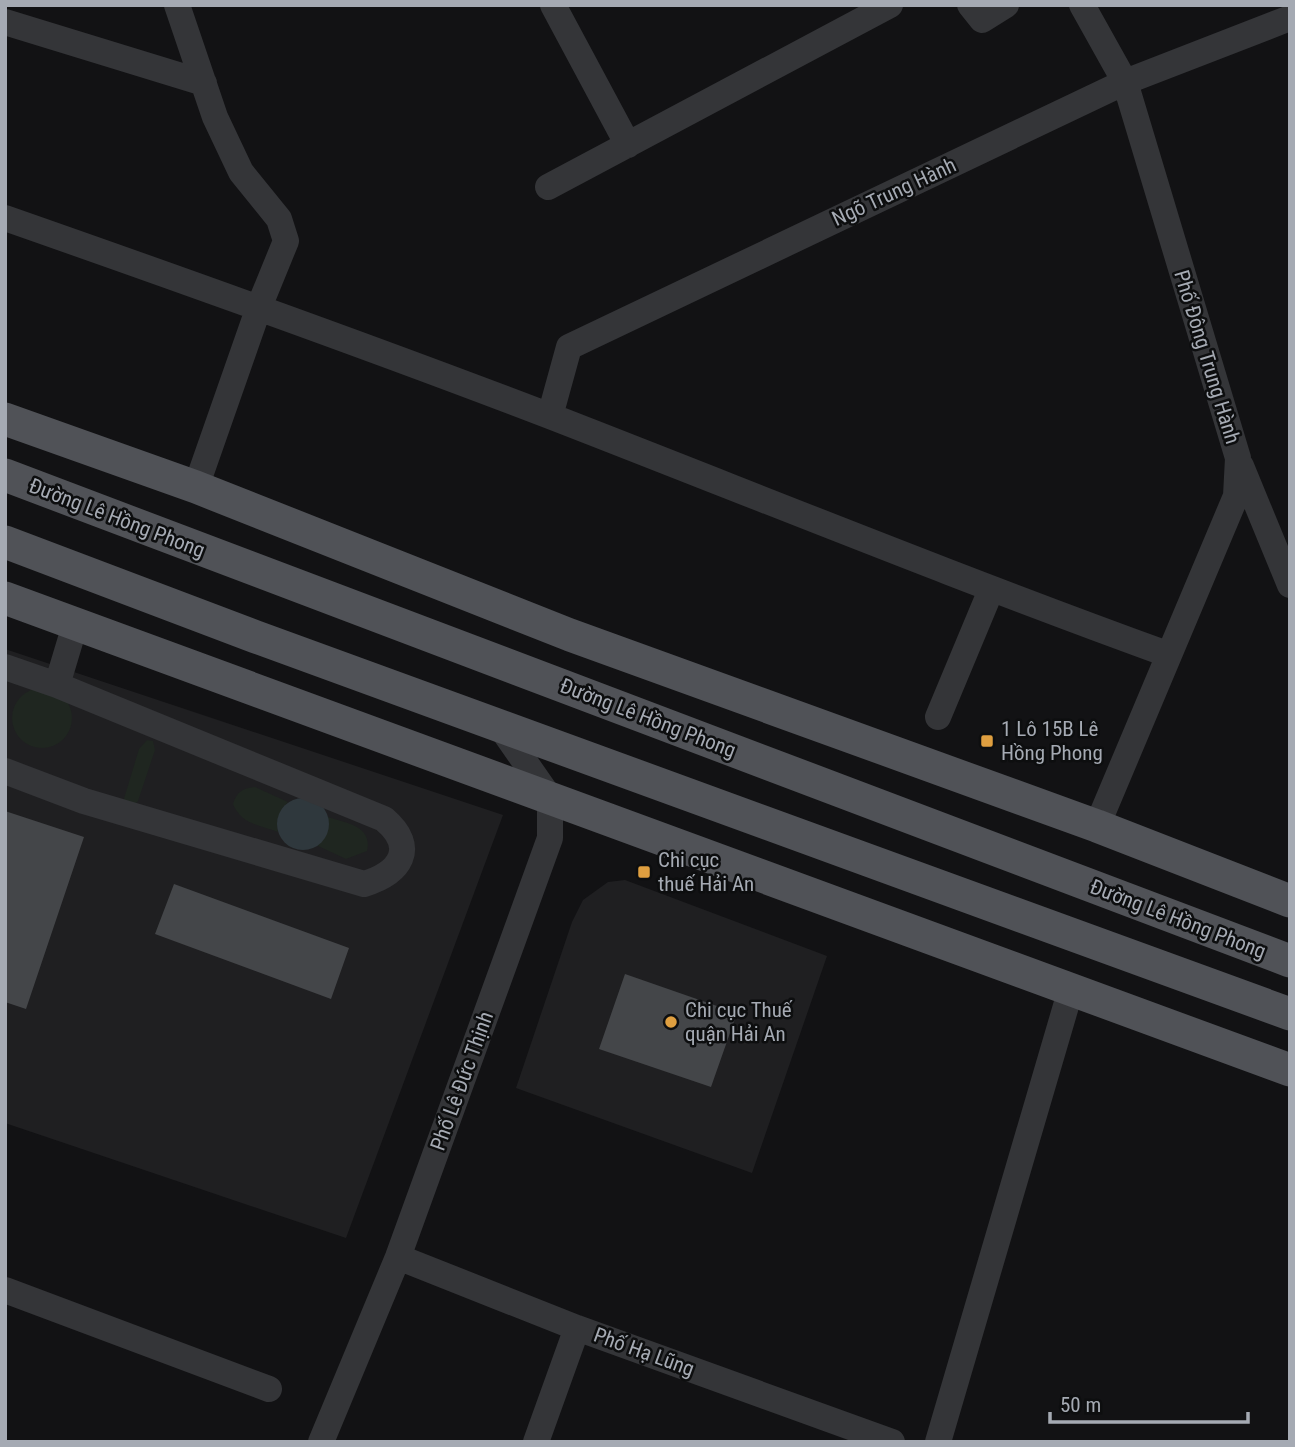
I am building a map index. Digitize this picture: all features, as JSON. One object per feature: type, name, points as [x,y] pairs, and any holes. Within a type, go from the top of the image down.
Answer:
[{"type":"main road","points":[[5,419],[196,487],[570,635],[1097,826],[1290,901]]},
{"type":"main road","name":"Đường Lê Hồng Phong","points":[[5,475],[1290,961]]},
{"type":"main road","points":[[5,542],[1290,1014]]},
{"type":"main road","points":[[5,598],[1290,1070]]},
{"type":"street","points":[[177,5],[215,117],[241,173],[279,219],[286,242],[259,307],[196,487]]},
{"type":"street","points":[[553,5],[628,145]]},
{"type":"street","points":[[548,187],[890,5]]},
{"type":"street","points":[[970,5],[982,20],[1006,5]]},
{"type":"street","name":"Phố Đông Trung Hành","points":[[1082,5],[1125,82],[1238,458],[1236,496],[1167,654],[1097,826]]},
{"type":"street","name":"Ngõ Trung Hành","points":[[550,416],[569,346],[1125,82],[1290,18]]},
{"type":"street","points":[[5,22],[204,83]]},
{"type":"street","points":[[5,218],[259,307],[550,416],[991,590],[1167,654]]},
{"type":"street","points":[[1238,458],[1290,585]]},
{"type":"street","points":[[938,717],[991,590]]},
{"type":"street","points":[[57,685],[75,625]]},
{"type":"street","points":[[5,667],[57,685],[384,819],[400,832],[403,845],[398,864],[384,878],[363,884],[84,801],[5,771]]},
{"type":"street","points":[[500,726],[550,798]]},
{"type":"street","name":"Phố Lê Đức Thịnh","points":[[321,1442],[398,1257],[550,838],[550,798]]},
{"type":"street","points":[[938,1442],[1071,989]]},
{"type":"street","name":"Phố Hạ Lũng","points":[[398,1257],[854,1435],[892,1442]]},
{"type":"street","points":[[5,1290],[269,1389]]},
{"type":"street","points":[[536,1442],[577,1328]]},
{"type":"shaded area","points":[[5,649],[503,815],[346,1238],[5,1123]]},
{"type":"shaded area","points":[[42,688],[63,697],[72,718],[63,739],[42,748],[21,739],[12,718],[21,697]]},
{"type":"shaded area","points":[[147,740],[153,741],[155,750],[138,801],[134,805],[123,802],[139,749]]},
{"type":"shaded area","points":[[255,787],[288,802],[279,816],[278,832],[246,820],[236,811],[233,804],[236,796],[247,788]]},
{"type":"shaded area","points":[[303,798],[313,800],[321,806],[327,814],[327,834],[321,842],[313,848],[303,850],[293,848],[285,842],[279,834],[277,824],[279,814],[285,806],[293,800]]},
{"type":"shaded area","points":[[328,817],[362,831],[368,843],[367,851],[346,859],[316,845],[326,832]]},
{"type":"shaded area","name":"Chi cục Thuế quận Hải An","points":[[625,880],[827,956],[752,1173],[516,1088],[572,922],[583,900],[608,882]]},
{"type":"building","points":[[5,811],[84,837],[26,1009],[5,1002]]},
{"type":"building","points":[[174,884],[349,948],[331,999],[155,934]]},
{"type":"building","points":[[625,974],[737,1013],[711,1087],[599,1049]]},
{"type":"place","name":"1 Lô 15B Lê Hồng Phong","points":[[987,741]]},
{"type":"place","name":"Chi cục thuế Hải An","points":[[644,872]]},
{"type":"place","name":"Chi cục Thuế quận Hải An","points":[[671,1022]]}]
